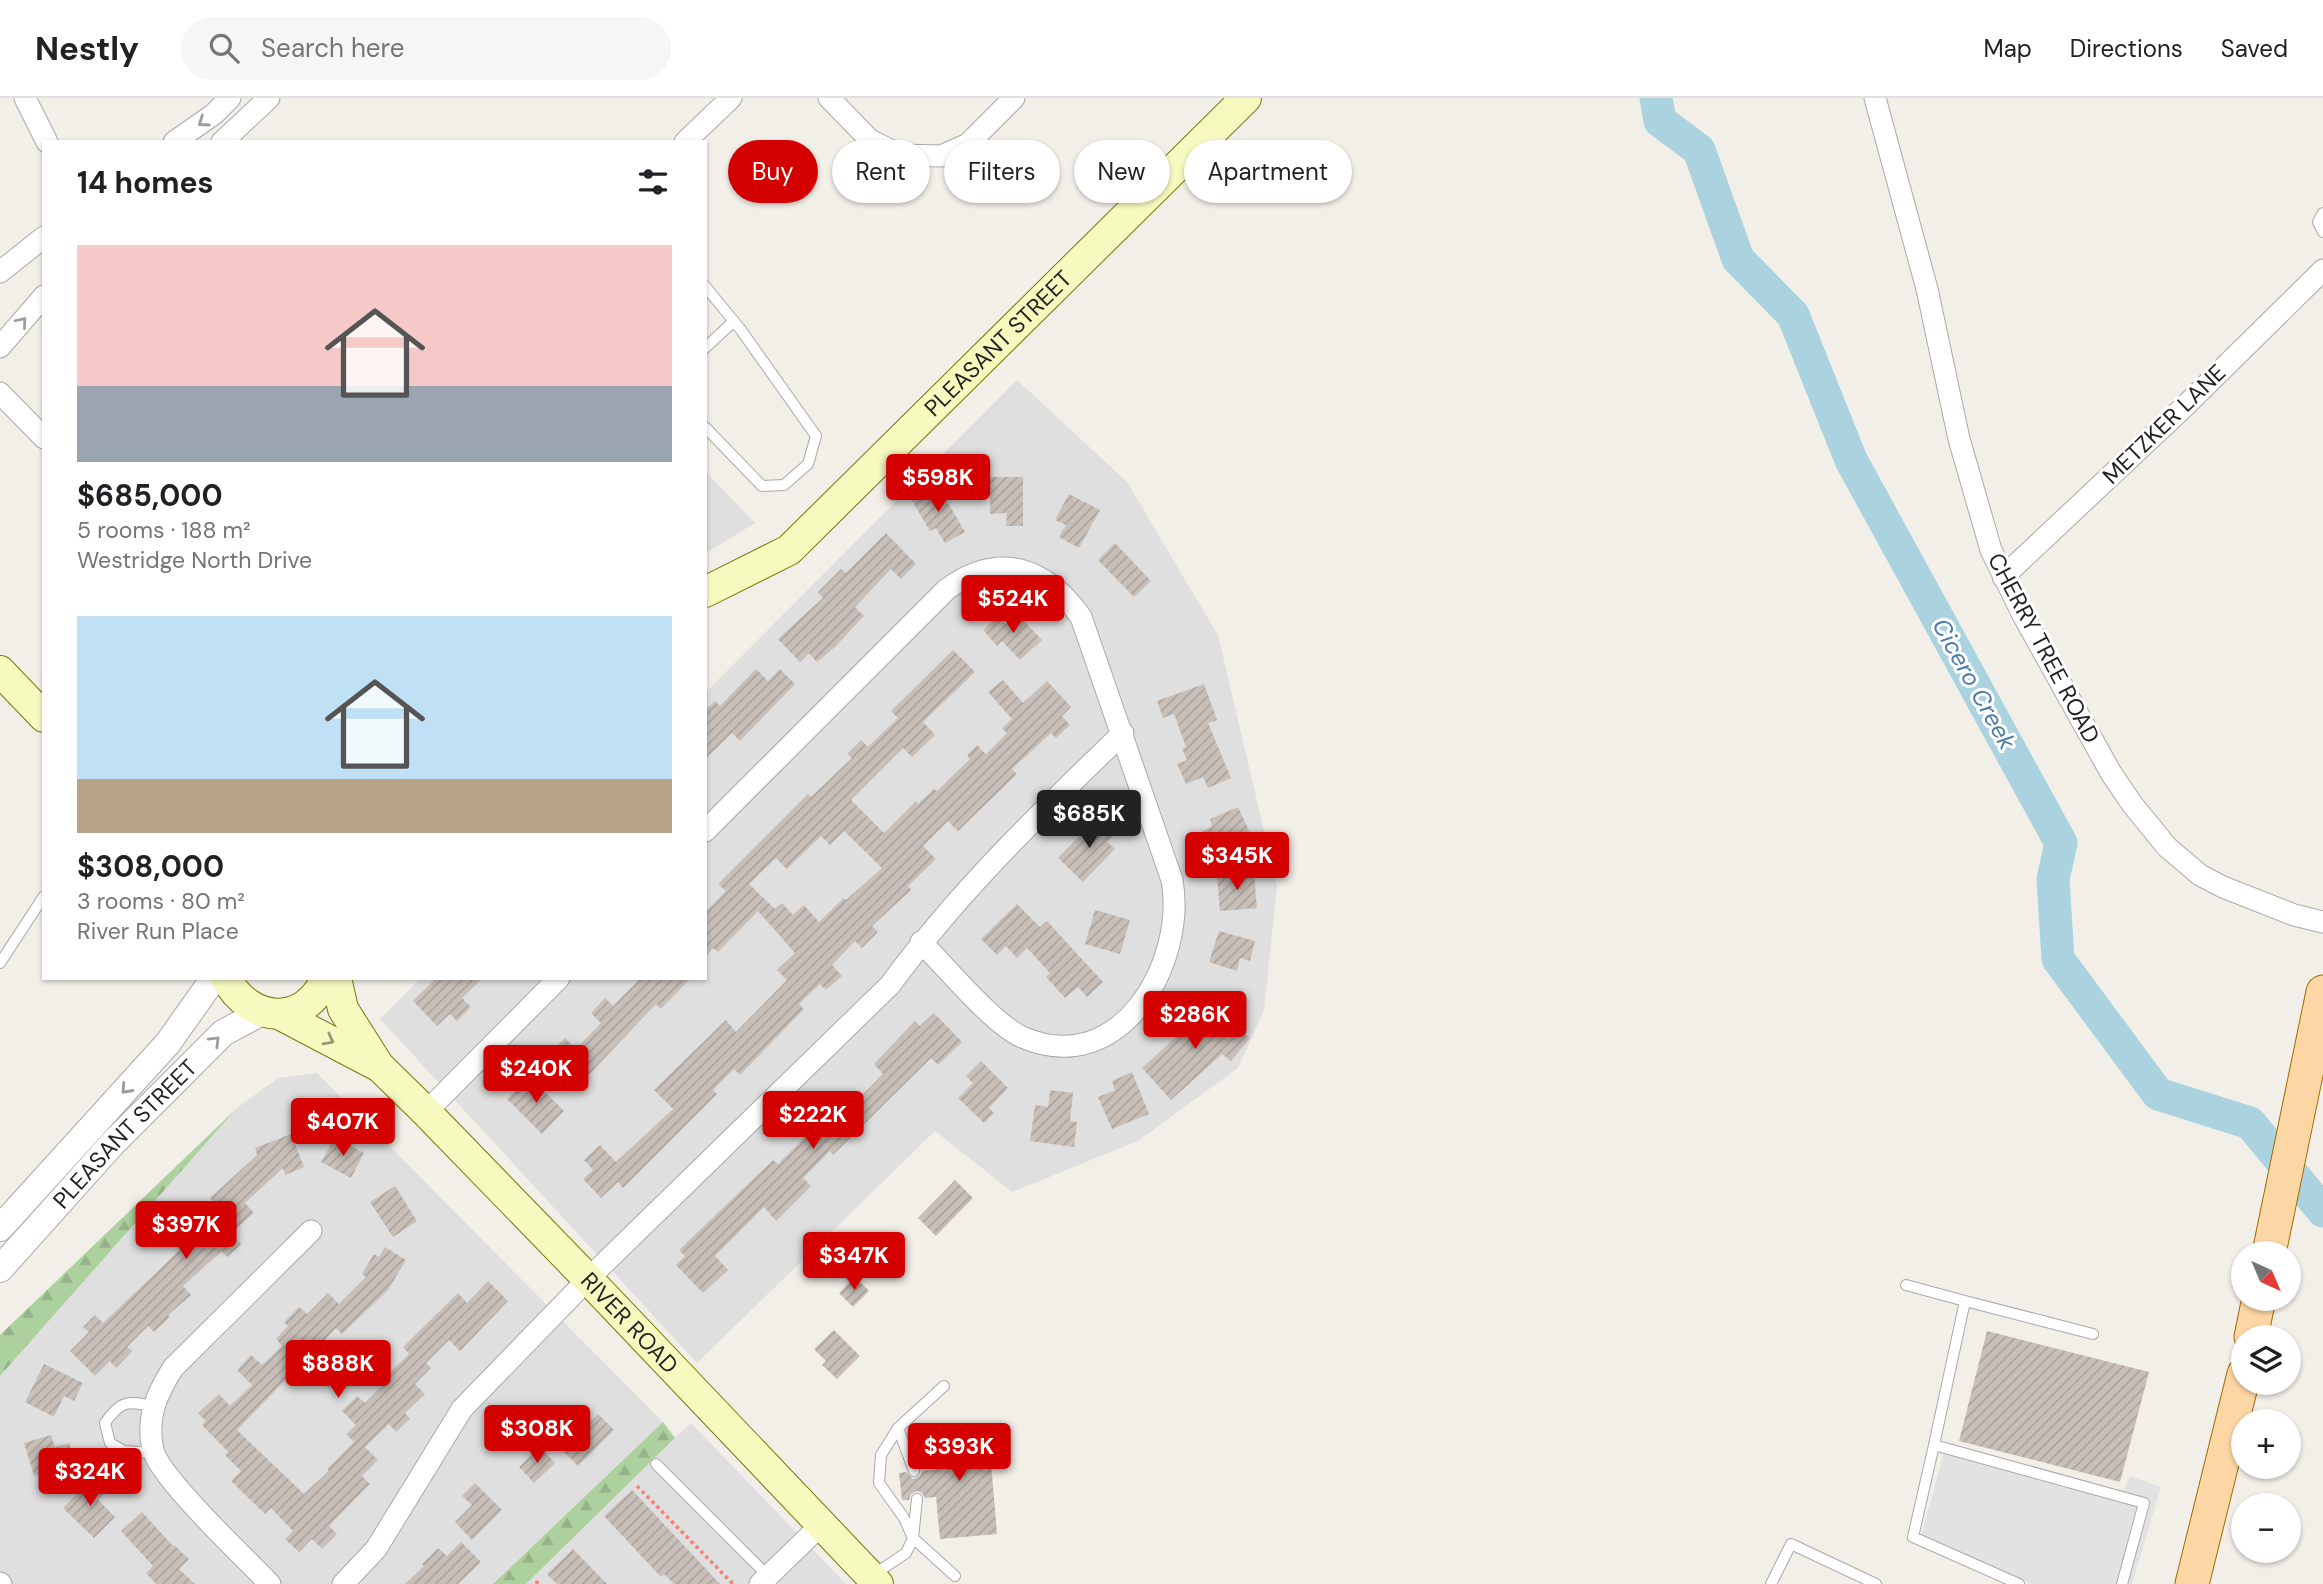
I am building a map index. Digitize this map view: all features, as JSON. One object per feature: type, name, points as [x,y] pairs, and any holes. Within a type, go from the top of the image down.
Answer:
[{"type":"main road","name":"PLEASANT STREET","points":[[707,573],[773,540],[1218,98]]},
{"type":"main road","name":"PLEASANT STREET","points":[[707,591],[789,550],[1245,98]]},
{"type":"main road","points":[[0,671],[42,715]]},
{"type":"main road","name":"RIVER ROAD","points":[[227,980],[233,993],[240,999],[379,1066]]},
{"type":"main road","points":[[270,1013],[296,1010],[311,1001],[325,980]]},
{"type":"main road","name":"RIVER ROAD","points":[[336,980],[343,1009],[379,1066],[588,1279],[875,1580]]},
{"type":"main road","points":[[2271,1241],[2323,992]]},
{"type":"main road","points":[[2192,1584],[2238,1395]]},
{"type":"street","points":[[25,98],[46,140]]},
{"type":"street","points":[[177,140],[214,114],[230,98]]},
{"type":"street","points":[[687,140],[731,98]]},
{"type":"street","points":[[829,98],[870,140],[900,155],[941,156],[968,144],[1014,98]]},
{"type":"street","name":"CHERRY TREE ROAD","points":[[1875,98],[1927,289],[1959,439],[1991,550],[2003,577],[2111,773],[2167,847],[2200,875],[2223,887],[2283,912],[2323,922]]},
{"type":"street","points":[[224,140],[264,100]]},
{"type":"street","points":[[0,272],[42,239]]},
{"type":"street","name":"METZKER LANE","points":[[2003,577],[2186,405],[2323,270]]},
{"type":"street","points":[[0,348],[42,298]]},
{"type":"street","points":[[0,393],[42,437]]},
{"type":"street","points":[[707,829],[947,589],[964,576],[984,570],[1023,570],[1042,578],[1068,599],[1081,617],[1172,880],[1176,901],[1165,957],[1144,1002],[1113,1032],[1090,1042],[1065,1046],[1043,1045],[1019,1036],[1000,1022],[921,942]]},
{"type":"street","points":[[343,1584],[376,1549],[461,1409],[588,1279],[890,985],[921,942],[1006,847],[1123,733]]},
{"type":"street","name":"PLEASANT STREET","points":[[0,1228],[168,1044],[213,980]]},
{"type":"street","points":[[426,1112],[557,980]]},
{"type":"street","name":"PLEASANT STREET","points":[[0,1269],[114,1143],[223,1033],[270,1013]]},
{"type":"street","points":[[270,1584],[177,1488],[153,1453],[150,1429],[158,1392],[173,1368],[311,1231]]},
{"type":"street","points":[[764,1580],[821,1524]]},
{"type":"lane","points":[[2323,213],[2318,222],[2323,232]]},
{"type":"lane","points":[[707,288],[734,321],[816,436],[808,464],[784,485],[762,486],[707,429]]},
{"type":"lane","points":[[707,346],[734,321]]},
{"type":"lane","points":[[0,963],[42,899]]},
{"type":"lane","points":[[1906,1285],[2093,1334]]},
{"type":"lane","points":[[1965,1301],[1913,1537],[2019,1584]]},
{"type":"lane","points":[[944,1386],[898,1429],[881,1455],[879,1483],[904,1518],[913,1538],[955,1576]]},
{"type":"lane","points":[[153,1406],[131,1402],[116,1407],[105,1423],[110,1443],[124,1451],[153,1453]]},
{"type":"lane","points":[[898,1429],[915,1472]]},
{"type":"lane","points":[[1934,1445],[2144,1503],[2123,1584]]},
{"type":"lane","points":[[656,1464],[764,1580]]},
{"type":"lane","points":[[875,1580],[906,1553],[913,1538],[917,1499]]},
{"type":"lane","points":[[1771,1584],[1791,1544],[1876,1584]]},
{"type":"path","points":[[637,1486],[733,1584]]},
{"type":"path","points":[[645,1502],[649,1498]]},
{"type":"path","points":[[679,1538],[683,1533]]},
{"type":"path","points":[[713,1573],[718,1568]]},
{"type":"shaded area","points":[[1017,380],[1127,482],[1218,635],[1277,886],[1264,1010],[1238,1068],[1138,1141],[1012,1192],[935,1131],[697,1363],[380,1019],[419,980],[707,980],[707,691]]},
{"type":"shaded area","points":[[707,473],[755,523],[707,553]]},
{"type":"shaded area","points":[[317,1073],[663,1422],[493,1584],[0,1584],[0,1376],[237,1108],[278,1078]]},
{"type":"shaded area","points":[[691,1423],[846,1584],[526,1584],[675,1438]]},
{"type":"shaded area","points":[[1947,1442],[2123,1492],[2130,1476],[2161,1487],[2132,1584],[2032,1584],[1921,1536]]},
{"type":"green space","points":[[237,1108],[0,1376],[0,1335]]},
{"type":"green space","points":[[663,1422],[675,1438],[526,1584],[493,1584]]},
{"type":"building","points":[[990,477],[1023,477],[1023,526],[1006,526],[1007,513],[990,514]]},
{"type":"building","points":[[937,484],[965,532],[945,543],[936,528],[930,531],[911,499]]},
{"type":"building","points":[[1069,494],[1100,510],[1079,548],[1059,537],[1066,525],[1055,520]]},
{"type":"building","points":[[886,533],[916,564],[901,579],[891,569],[855,607],[864,616],[835,647],[817,662],[809,653],[800,662],[778,639],[823,598],[818,592],[841,569],[846,573]]},
{"type":"building","points":[[1115,543],[1151,581],[1134,597],[1098,560]]},
{"type":"building","points":[[1017,614],[1042,640],[1020,660],[1002,641],[997,646],[983,630],[998,616],[1006,624]]},
{"type":"building","points":[[953,650],[975,672],[923,722],[935,735],[912,757],[903,748],[851,800],[884,833],[916,801],[918,804],[934,789],[937,791],[970,759],[967,755],[977,745],[986,754],[1007,733],[1002,728],[1012,719],[988,692],[1003,680],[1023,703],[1047,681],[1071,707],[1062,716],[1070,725],[1056,738],[1051,733],[1012,769],[1017,774],[958,831],[948,821],[923,846],[936,859],[908,886],[911,890],[872,926],[878,932],[862,948],[855,941],[832,965],[842,976],[826,990],[820,984],[799,1004],[804,1009],[740,1075],[734,1069],[713,1090],[717,1094],[623,1188],[618,1182],[601,1198],[583,1179],[593,1170],[584,1160],[600,1145],[616,1162],[673,1109],[654,1090],[726,1020],[736,1032],[787,980],[777,970],[795,953],[758,911],[718,952],[713,948],[707,955],[707,910],[726,891],[718,884],[808,794],[811,797],[852,758],[847,754],[861,740],[868,747],[898,718],[891,711]],"holes":[[[844,831],[882,868],[846,900],[844,898],[819,922],[804,905],[793,915],[782,903],[775,909],[749,884],[776,858],[787,869],[821,836],[830,845]]]},
{"type":"building","points":[[756,669],[768,681],[780,669],[795,684],[740,741],[732,733],[707,757],[707,708],[715,701],[720,706]]},
{"type":"building","points":[[1204,684],[1217,720],[1208,723],[1231,778],[1208,788],[1203,777],[1186,784],[1177,764],[1187,760],[1182,749],[1186,747],[1174,714],[1163,718],[1157,701]]},
{"type":"building","points":[[1238,807],[1251,835],[1210,853],[1201,832],[1212,826],[1210,819]]},
{"type":"building","points":[[1098,817],[1115,834],[1107,842],[1115,849],[1083,882],[1058,858]]},
{"type":"building","points":[[1254,873],[1257,908],[1220,911],[1217,876]]},
{"type":"building","points":[[1017,904],[1040,927],[1047,921],[1103,982],[1087,997],[1078,987],[1065,998],[1046,977],[1050,973],[1027,948],[1017,958],[1006,946],[997,955],[981,939]]},
{"type":"building","points":[[1095,910],[1130,920],[1120,954],[1085,944]]},
{"type":"building","points":[[1219,931],[1255,941],[1250,961],[1240,958],[1237,971],[1209,962]]},
{"type":"building","points":[[434,980],[481,980],[462,998],[471,1007],[457,1021],[450,1014],[437,1026],[413,1001]]},
{"type":"building","points":[[639,980],[689,980],[661,1009],[656,1004],[579,1085],[548,1055],[565,1038],[576,1049],[601,1023],[591,1013],[605,998],[613,1006]]},
{"type":"building","points":[[1196,1006],[1210,1018],[1217,1010],[1250,1038],[1231,1061],[1222,1054],[1171,1100],[1142,1068],[1189,1025],[1184,1021]]},
{"type":"building","points":[[934,1013],[962,1042],[938,1065],[931,1058],[833,1155],[830,1151],[803,1178],[811,1186],[776,1221],[764,1207],[715,1256],[728,1270],[703,1293],[676,1265],[685,1256],[679,1250],[773,1160],[778,1164],[811,1131],[808,1128],[825,1112],[834,1121],[859,1098],[883,1074],[874,1064],[915,1021],[920,1026]]},
{"type":"building","points":[[981,1061],[1008,1088],[989,1108],[994,1113],[984,1123],[958,1098],[973,1083],[966,1076]]},
{"type":"building","points":[[1132,1072],[1149,1114],[1112,1129],[1098,1097],[1115,1090],[1112,1081]]},
{"type":"building","points":[[530,1077],[564,1111],[542,1134],[507,1099]]},
{"type":"building","points":[[1050,1090],[1073,1093],[1070,1121],[1077,1122],[1074,1147],[1030,1141],[1035,1105],[1048,1107]]},
{"type":"building","points":[[291,1134],[304,1167],[285,1175],[283,1168],[245,1203],[254,1213],[231,1233],[241,1244],[227,1257],[222,1251],[183,1286],[191,1295],[168,1315],[170,1317],[154,1332],[148,1326],[127,1347],[132,1351],[116,1368],[110,1361],[95,1376],[70,1351],[89,1332],[83,1327],[95,1315],[103,1323],[184,1246],[181,1243],[218,1207],[210,1198],[257,1155],[255,1148]]},
{"type":"building","points":[[335,1137],[364,1153],[351,1178],[321,1162]]},
{"type":"building","points":[[955,1180],[973,1198],[936,1236],[918,1218]]},
{"type":"building","points":[[395,1186],[417,1221],[393,1237],[370,1202]]},
{"type":"building","points":[[385,1247],[406,1260],[388,1290],[342,1334],[336,1328],[237,1430],[304,1494],[354,1442],[346,1434],[356,1425],[342,1411],[357,1396],[365,1403],[387,1381],[384,1378],[409,1354],[403,1347],[458,1293],[467,1303],[488,1281],[508,1301],[460,1351],[449,1340],[426,1363],[431,1368],[415,1384],[425,1394],[405,1413],[410,1419],[396,1432],[389,1424],[365,1447],[378,1460],[362,1476],[370,1484],[329,1526],[337,1534],[322,1549],[312,1539],[299,1552],[285,1539],[293,1531],[271,1508],[265,1514],[231,1481],[241,1471],[225,1455],[228,1452],[202,1425],[206,1421],[198,1413],[219,1394],[230,1406],[252,1385],[237,1370],[251,1355],[262,1365],[282,1346],[276,1339],[288,1326],[284,1322],[299,1307],[307,1314],[328,1293],[339,1304],[366,1277],[362,1274],[374,1254],[379,1257]]},
{"type":"building","points":[[855,1277],[869,1291],[853,1307],[839,1293]]},
{"type":"building","points":[[834,1330],[860,1356],[837,1379],[822,1365],[826,1361],[814,1349]]},
{"type":"building","points":[[1987,1331],[2149,1372],[2120,1482],[1959,1441]]},
{"type":"building","points":[[44,1364],[83,1383],[74,1401],[64,1396],[54,1417],[25,1402]]},
{"type":"building","points":[[598,1414],[614,1430],[578,1466],[558,1446],[579,1425],[583,1429]]},
{"type":"building","points":[[988,1426],[997,1534],[940,1539],[936,1497],[925,1498],[917,1491],[911,1494],[909,1500],[902,1500],[899,1473],[906,1472],[913,1479],[920,1476],[922,1471],[936,1469],[933,1431]]},
{"type":"building","points":[[51,1435],[55,1447],[69,1443],[75,1463],[34,1476],[24,1443]]},
{"type":"building","points":[[540,1447],[555,1463],[534,1483],[519,1467]]},
{"type":"building","points":[[93,1477],[107,1490],[98,1500],[115,1517],[94,1538],[63,1508]]},
{"type":"building","points":[[475,1483],[502,1510],[472,1540],[455,1522],[472,1505],[462,1496]]},
{"type":"building","points":[[632,1490],[720,1584],[674,1584],[664,1574],[661,1577],[604,1516]]},
{"type":"building","points":[[142,1512],[173,1546],[189,1559],[179,1569],[195,1584],[156,1584],[146,1573],[153,1566],[121,1531]]},
{"type":"building","points":[[461,1542],[481,1562],[458,1584],[405,1584],[438,1548],[447,1556]]},
{"type":"building","points":[[573,1549],[607,1584],[557,1584],[547,1574]]},
{"type":"waterway","name":"Cicero Creek","points":[[1656,98],[1660,121],[1699,150],[1738,259],[1793,315],[1851,460],[2061,843],[2053,879],[2058,959],[2158,1094],[2250,1123],[2323,1211]]}]
